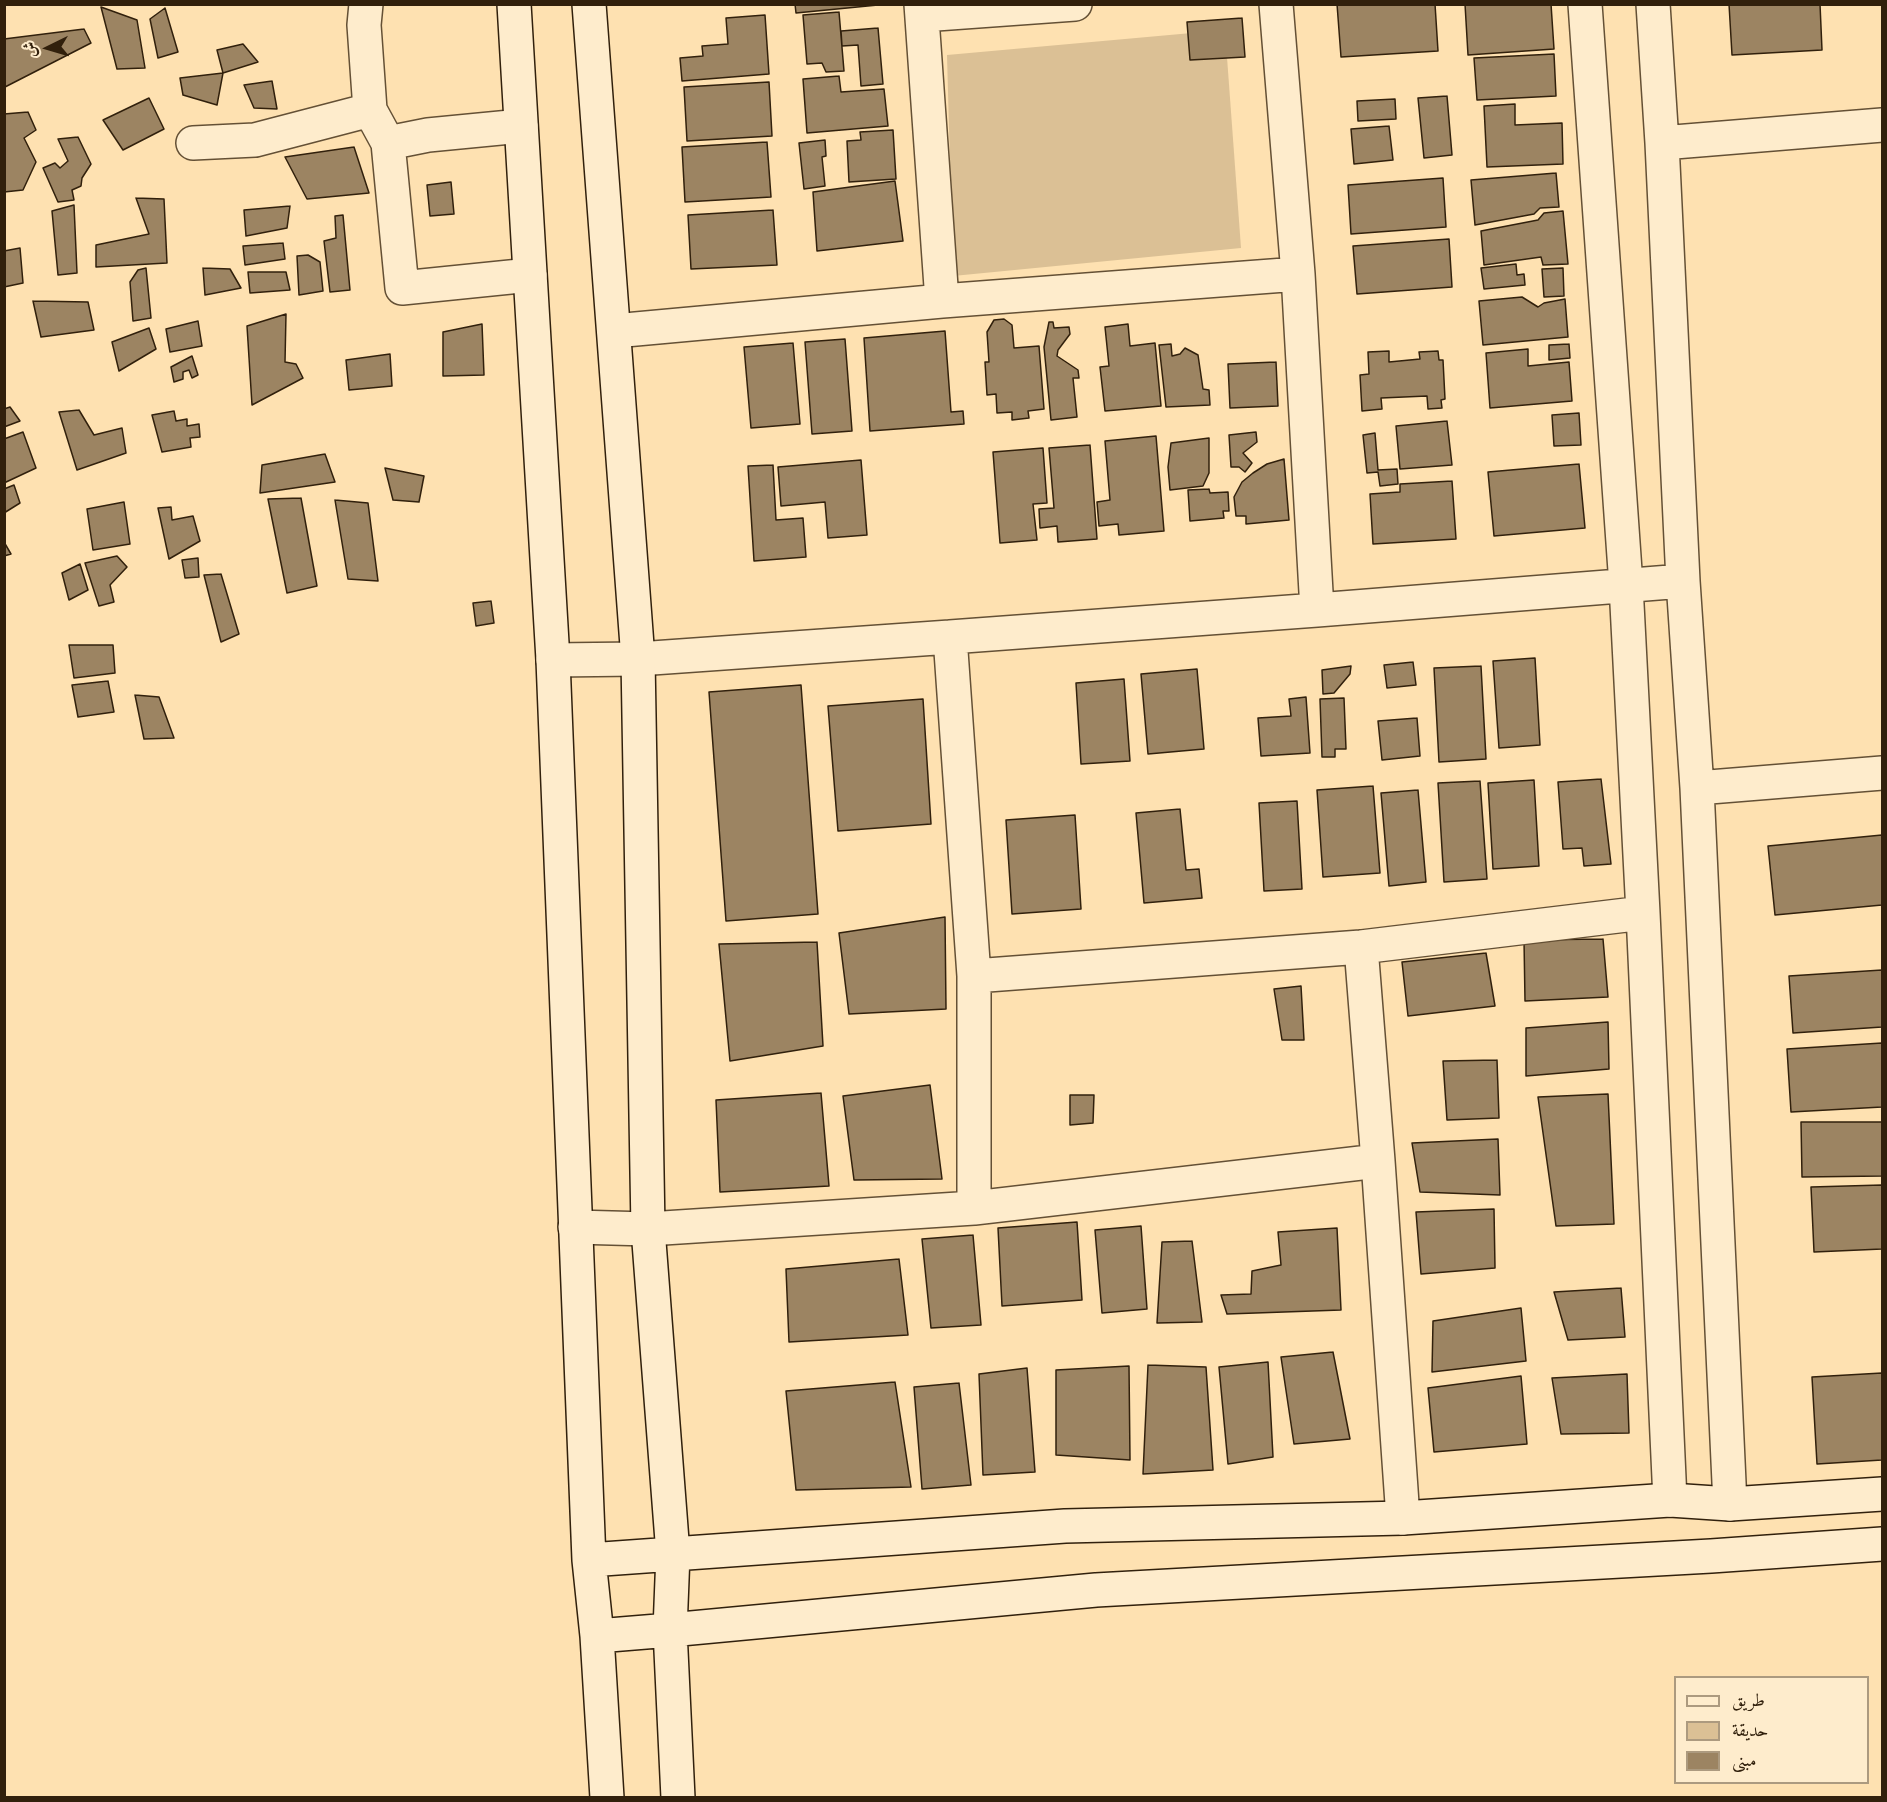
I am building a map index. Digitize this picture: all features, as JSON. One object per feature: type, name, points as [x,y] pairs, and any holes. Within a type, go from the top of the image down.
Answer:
[{"type":"street","points":[[366,4],[364,25],[370,110],[388,142],[402,288],[530,275]]},
{"type":"street","points":[[514,4],[553,660],[589,1560],[597,1636],[607,1797]]},
{"type":"street","points":[[590,4],[638,659],[648,1229],[673,1554],[670,1630],[678,1797]]},
{"type":"street","points":[[942,300],[922,10],[1075,4]]},
{"type":"street","points":[[1276,4],[1299,274],[1317,610]]},
{"type":"street","points":[[1585,4],[1626,585],[1670,1500]]},
{"type":"street","points":[[1653,4],[1683,581],[1697,788],[1730,1504]]},
{"type":"street","points":[[193,142],[255,140],[370,110]]},
{"type":"street","points":[[1662,143],[1882,124]]},
{"type":"street","points":[[388,142],[428,135],[521,126]]},
{"type":"street","points":[[614,331],[942,300],[1299,274]]},
{"type":"street","points":[[553,660],[638,659],[1683,581]]},
{"type":"street","points":[[950,637],[974,976],[974,1208]]},
{"type":"street","points":[[1697,788],[1882,773]]},
{"type":"street","points":[[974,976],[1361,947],[1643,913]]},
{"type":"street","points":[[1361,947],[1403,1518]]},
{"type":"street","points":[[575,1227],[648,1229],[974,1208],[1378,1161]]},
{"type":"street","points":[[589,1560],[1065,1526],[1403,1518],[1670,1500],[1730,1504],[1882,1494]]},
{"type":"street","points":[[597,1636],[1096,1590],[1700,1557],[1882,1544]]},
{"type":"green space","points":[[1225,30],[1241,248],[953,276],[947,55]]},
{"type":"building","points":[[795,4],[878,4],[878,5],[796,13]]},
{"type":"building","points":[[1337,4],[1435,4],[1438,51],[1341,57]]},
{"type":"building","points":[[1465,4],[1551,4],[1554,49],[1468,55]]},
{"type":"building","points":[[1729,4],[1820,4],[1822,50],[1732,55]]},
{"type":"building","points":[[101,7],[137,20],[145,68],[117,69]]},
{"type":"building","points":[[165,8],[178,52],[158,58],[150,19]]},
{"type":"building","points":[[839,12],[844,71],[826,72],[822,63],[807,64],[803,15]]},
{"type":"building","points":[[765,15],[769,74],[682,81],[680,58],[703,56],[702,46],[728,44],[726,18]]},
{"type":"building","points":[[1242,18],[1245,57],[1190,60],[1187,22]]},
{"type":"building","points":[[878,28],[883,84],[861,86],[858,45],[842,46],[841,31]]},
{"type":"building","points":[[84,29],[91,43],[5,87],[4,39]]},
{"type":"building","points":[[243,44],[258,62],[223,73],[217,50]]},
{"type":"building","points":[[1554,54],[1556,96],[1477,100],[1474,58]]},
{"type":"building","points":[[223,73],[217,105],[183,95],[180,78]]},
{"type":"building","points":[[839,76],[841,92],[884,89],[888,126],[807,133],[803,79]]},
{"type":"building","points":[[272,81],[277,109],[254,108],[244,85]]},
{"type":"building","points":[[769,82],[772,136],[687,141],[684,87]]},
{"type":"building","points":[[1447,96],[1452,155],[1424,158],[1418,98]]},
{"type":"building","points":[[149,98],[164,129],[123,150],[103,120]]},
{"type":"building","points":[[1395,99],[1396,119],[1358,121],[1357,101]]},
{"type":"building","points":[[1515,104],[1515,125],[1562,123],[1563,164],[1487,167],[1484,106]]},
{"type":"building","points":[[28,112],[36,130],[24,138],[36,162],[23,190],[4,192],[4,114]]},
{"type":"building","points":[[1389,126],[1393,160],[1354,164],[1351,129]]},
{"type":"building","points":[[893,130],[896,179],[849,182],[847,141],[861,140],[860,132]]},
{"type":"building","points":[[78,137],[91,164],[82,178],[81,186],[72,190],[74,200],[58,202],[43,168],[55,163],[60,168],[68,161],[58,139]]},
{"type":"building","points":[[825,140],[826,156],[822,157],[825,186],[804,189],[799,143]]},
{"type":"building","points":[[767,142],[771,197],[685,202],[682,147]]},
{"type":"building","points":[[354,147],[369,193],[307,199],[285,157]]},
{"type":"building","points":[[1556,173],[1559,207],[1540,208],[1534,214],[1475,225],[1471,180]]},
{"type":"building","points":[[1443,178],[1446,227],[1351,234],[1348,185]]},
{"type":"building","points":[[895,181],[903,241],[817,251],[813,192]]},
{"type":"building","points":[[451,182],[454,214],[430,216],[427,185]]},
{"type":"building","points":[[136,198],[164,199],[167,263],[96,267],[96,245],[149,234]]},
{"type":"building","points":[[74,205],[77,273],[58,275],[52,211]]},
{"type":"building","points":[[290,206],[287,228],[246,236],[244,210]]},
{"type":"building","points":[[773,210],[777,265],[691,269],[688,215]]},
{"type":"building","points":[[1563,211],[1568,264],[1543,265],[1541,257],[1484,265],[1481,231],[1538,220],[1544,213]]},
{"type":"building","points":[[343,215],[350,290],[330,292],[324,241],[336,238],[335,216]]},
{"type":"building","points":[[1449,239],[1452,287],[1357,294],[1353,246]]},
{"type":"building","points":[[283,243],[285,259],[245,265],[243,246]]},
{"type":"building","points":[[20,248],[23,283],[4,287],[4,251]]},
{"type":"building","points":[[308,255],[320,262],[323,291],[299,295],[297,256]]},
{"type":"building","points":[[1516,264],[1517,275],[1524,274],[1525,285],[1484,289],[1481,268]]},
{"type":"building","points":[[146,268],[151,318],[133,321],[130,282],[138,270]]},
{"type":"building","points":[[203,268],[230,269],[241,288],[205,295]]},
{"type":"building","points":[[1563,268],[1564,296],[1544,297],[1542,269]]},
{"type":"building","points":[[248,272],[286,272],[290,290],[250,293]]},
{"type":"building","points":[[1522,297],[1538,307],[1544,303],[1565,299],[1568,337],[1483,345],[1479,301]]},
{"type":"building","points":[[33,301],[88,302],[94,330],[41,337]]},
{"type":"building","points":[[286,314],[285,362],[296,364],[303,378],[252,405],[247,326]]},
{"type":"building","points":[[1004,319],[1012,325],[1014,348],[1039,346],[1044,409],[1028,411],[1029,418],[1012,420],[1012,412],[997,413],[996,394],[987,395],[985,362],[989,362],[987,332],[994,320]]},
{"type":"building","points":[[198,321],[202,346],[170,352],[166,329]]},
{"type":"building","points":[[1049,322],[1053,322],[1054,328],[1069,327],[1070,334],[1058,350],[1057,356],[1078,370],[1079,378],[1073,378],[1077,417],[1051,420],[1044,347]]},
{"type":"building","points":[[482,324],[484,375],[443,376],[443,332]]},
{"type":"building","points":[[1128,324],[1130,346],[1155,343],[1161,406],[1105,411],[1100,367],[1109,366],[1105,327]]},
{"type":"building","points":[[149,328],[156,349],[119,371],[112,342]]},
{"type":"building","points":[[945,331],[951,412],[963,411],[964,424],[870,431],[864,338]]},
{"type":"building","points":[[845,339],[852,431],[812,434],[805,342]]},
{"type":"building","points":[[793,343],[800,424],[751,428],[744,347]]},
{"type":"building","points":[[1171,344],[1172,356],[1180,354],[1185,348],[1198,355],[1203,389],[1209,390],[1210,405],[1166,407],[1159,345]]},
{"type":"building","points":[[1569,344],[1570,358],[1549,360],[1549,345]]},
{"type":"building","points":[[1528,349],[1528,366],[1569,362],[1572,401],[1490,408],[1486,353]]},
{"type":"building","points":[[1389,351],[1389,362],[1420,359],[1419,352],[1438,351],[1439,360],[1443,360],[1445,399],[1441,400],[1442,408],[1428,409],[1427,396],[1381,398],[1382,409],[1362,411],[1360,375],[1369,374],[1368,352]]},
{"type":"building","points":[[390,354],[392,386],[349,390],[346,360]]},
{"type":"building","points":[[192,356],[198,375],[192,378],[189,370],[183,372],[183,379],[174,382],[171,367]]},
{"type":"building","points":[[1276,362],[1278,406],[1230,408],[1228,364]]},
{"type":"building","points":[[10,407],[20,421],[4,427],[4,409]]},
{"type":"building","points":[[79,410],[94,435],[122,428],[126,453],[77,470],[59,412]]},
{"type":"building","points":[[174,411],[176,421],[187,419],[187,426],[199,424],[200,437],[190,438],[191,447],[162,452],[152,415]]},
{"type":"building","points":[[1579,413],[1581,445],[1554,446],[1552,415]]},
{"type":"building","points":[[1447,421],[1452,465],[1400,469],[1396,426]]},
{"type":"building","points":[[23,432],[36,468],[4,483],[4,439]]},
{"type":"building","points":[[1256,432],[1257,442],[1243,453],[1252,463],[1245,472],[1239,467],[1231,467],[1229,435]]},
{"type":"building","points":[[1375,433],[1378,470],[1397,469],[1398,484],[1380,486],[1378,472],[1367,473],[1363,435]]},
{"type":"building","points":[[1156,436],[1164,531],[1119,535],[1118,524],[1099,526],[1097,502],[1110,500],[1105,441]]},
{"type":"building","points":[[1209,438],[1209,473],[1203,486],[1170,490],[1168,467],[1171,443]]},
{"type":"building","points":[[1090,445],[1097,539],[1058,542],[1057,526],[1040,528],[1039,509],[1054,508],[1049,448]]},
{"type":"building","points":[[1043,448],[1047,503],[1033,504],[1037,540],[1000,543],[993,452]]},
{"type":"building","points":[[325,454],[335,482],[260,493],[262,465]]},
{"type":"building","points":[[1284,459],[1289,520],[1246,524],[1246,516],[1236,516],[1234,497],[1242,482],[1267,464]]},
{"type":"building","points":[[861,460],[867,535],[828,538],[825,502],[781,506],[778,467]]},
{"type":"building","points":[[1579,464],[1585,528],[1494,536],[1488,472]]},
{"type":"building","points":[[773,465],[776,520],[803,518],[806,557],[754,561],[748,466]]},
{"type":"building","points":[[385,468],[424,476],[419,502],[393,500]]},
{"type":"building","points":[[1452,481],[1456,539],[1373,544],[1370,494],[1400,492],[1400,484]]},
{"type":"building","points":[[14,485],[20,503],[4,513],[4,489]]},
{"type":"building","points":[[1209,489],[1210,493],[1228,492],[1229,511],[1223,511],[1224,518],[1190,521],[1188,490]]},
{"type":"building","points":[[301,498],[317,586],[287,593],[268,499]]},
{"type":"building","points":[[335,500],[368,503],[378,581],[348,579]]},
{"type":"building","points":[[124,502],[130,544],[93,550],[87,509]]},
{"type":"building","points":[[171,507],[172,520],[193,516],[200,541],[169,559],[158,508]]},
{"type":"building","points":[[4,542],[11,554],[4,556]]},
{"type":"building","points":[[117,556],[127,567],[110,585],[114,602],[99,606],[85,563]]},
{"type":"building","points":[[198,558],[199,577],[185,578],[182,560]]},
{"type":"building","points":[[80,564],[88,590],[69,600],[62,573]]},
{"type":"building","points":[[221,574],[239,634],[221,642],[204,575]]},
{"type":"building","points":[[491,601],[494,623],[476,626],[473,603]]},
{"type":"building","points":[[69,645],[113,645],[115,673],[74,678]]},
{"type":"building","points":[[1535,658],[1540,745],[1499,748],[1493,661]]},
{"type":"building","points":[[1413,662],[1416,685],[1387,688],[1384,665]]},
{"type":"building","points":[[1351,666],[1350,674],[1334,693],[1323,694],[1322,670]]},
{"type":"building","points":[[1481,666],[1486,759],[1439,762],[1434,668]]},
{"type":"building","points":[[1197,669],[1204,749],[1148,754],[1141,674]]},
{"type":"building","points":[[1124,679],[1130,761],[1081,764],[1076,683]]},
{"type":"building","points":[[108,681],[114,712],[78,717],[72,685]]},
{"type":"building","points":[[801,685],[818,914],[726,921],[709,692]]},
{"type":"building","points":[[135,695],[159,697],[174,738],[144,739]]},
{"type":"building","points":[[1306,697],[1310,753],[1261,756],[1258,718],[1291,716],[1289,699]]},
{"type":"building","points":[[1344,698],[1346,749],[1335,749],[1335,757],[1322,757],[1320,699]]},
{"type":"building","points":[[923,699],[931,824],[838,831],[828,706]]},
{"type":"building","points":[[1417,718],[1420,756],[1382,760],[1378,721]]},
{"type":"building","points":[[1601,779],[1611,864],[1584,866],[1582,848],[1563,849],[1558,782]]},
{"type":"building","points":[[1534,780],[1539,866],[1493,869],[1488,783]]},
{"type":"building","points":[[1480,781],[1487,879],[1444,882],[1438,783]]},
{"type":"building","points":[[1373,786],[1380,873],[1323,877],[1317,790]]},
{"type":"building","points":[[1418,790],[1426,882],[1389,886],[1381,793]]},
{"type":"building","points":[[1297,801],[1302,889],[1264,891],[1259,803]]},
{"type":"building","points":[[1180,809],[1186,870],[1199,869],[1202,898],[1144,903],[1136,813]]},
{"type":"building","points":[[1075,815],[1081,909],[1012,914],[1006,820]]},
{"type":"building","points":[[1882,835],[1882,905],[1775,915],[1768,846]]},
{"type":"building","points":[[945,917],[946,1009],[849,1014],[839,933]]},
{"type":"building","points":[[1603,939],[1608,997],[1525,1001],[1524,940]]},
{"type":"building","points":[[817,942],[823,1046],[730,1061],[719,944]]},
{"type":"building","points":[[1486,953],[1495,1006],[1408,1016],[1402,962]]},
{"type":"building","points":[[1882,970],[1882,1027],[1793,1033],[1789,976]]},
{"type":"building","points":[[1301,986],[1304,1040],[1282,1040],[1274,989]]},
{"type":"building","points":[[1608,1022],[1609,1069],[1526,1076],[1526,1028]]},
{"type":"building","points":[[1882,1043],[1882,1107],[1791,1112],[1787,1049]]},
{"type":"building","points":[[1497,1060],[1499,1118],[1447,1120],[1443,1061]]},
{"type":"building","points":[[930,1085],[942,1179],[854,1180],[843,1096]]},
{"type":"building","points":[[821,1093],[829,1186],[720,1192],[716,1100]]},
{"type":"building","points":[[1608,1094],[1614,1224],[1556,1226],[1538,1097]]},
{"type":"building","points":[[1070,1095],[1094,1095],[1093,1123],[1070,1125]]},
{"type":"building","points":[[1801,1122],[1882,1122],[1882,1176],[1802,1177]]},
{"type":"building","points":[[1498,1139],[1500,1195],[1420,1192],[1412,1143]]},
{"type":"building","points":[[1882,1185],[1882,1249],[1814,1252],[1811,1187]]},
{"type":"building","points":[[1494,1209],[1495,1268],[1421,1274],[1416,1212]]},
{"type":"building","points":[[1077,1222],[1082,1300],[1002,1306],[998,1228]]},
{"type":"building","points":[[1141,1226],[1147,1309],[1102,1313],[1095,1230]]},
{"type":"building","points":[[1337,1228],[1341,1310],[1227,1314],[1221,1295],[1251,1294],[1252,1271],[1281,1265],[1278,1232]]},
{"type":"building","points":[[973,1235],[981,1325],[931,1328],[922,1239]]},
{"type":"building","points":[[1192,1241],[1202,1322],[1157,1323],[1162,1242]]},
{"type":"building","points":[[899,1259],[908,1335],[789,1342],[786,1269]]},
{"type":"building","points":[[1621,1288],[1625,1337],[1568,1340],[1554,1292]]},
{"type":"building","points":[[1521,1308],[1526,1361],[1432,1372],[1433,1321]]},
{"type":"building","points":[[1333,1352],[1350,1439],[1294,1444],[1281,1357]]},
{"type":"building","points":[[1268,1362],[1273,1457],[1228,1464],[1219,1367]]},
{"type":"building","points":[[1148,1365],[1206,1367],[1213,1470],[1143,1474]]},
{"type":"building","points":[[1129,1366],[1130,1460],[1056,1455],[1056,1370]]},
{"type":"building","points":[[1027,1368],[1035,1472],[983,1475],[979,1374]]},
{"type":"building","points":[[1882,1373],[1882,1460],[1817,1464],[1812,1377]]},
{"type":"building","points":[[1627,1374],[1629,1433],[1561,1434],[1552,1378]]},
{"type":"building","points":[[1521,1376],[1527,1444],[1434,1452],[1428,1388]]},
{"type":"building","points":[[895,1382],[911,1487],[796,1490],[786,1391]]},
{"type":"building","points":[[959,1383],[971,1485],[922,1489],[914,1387]]}]
